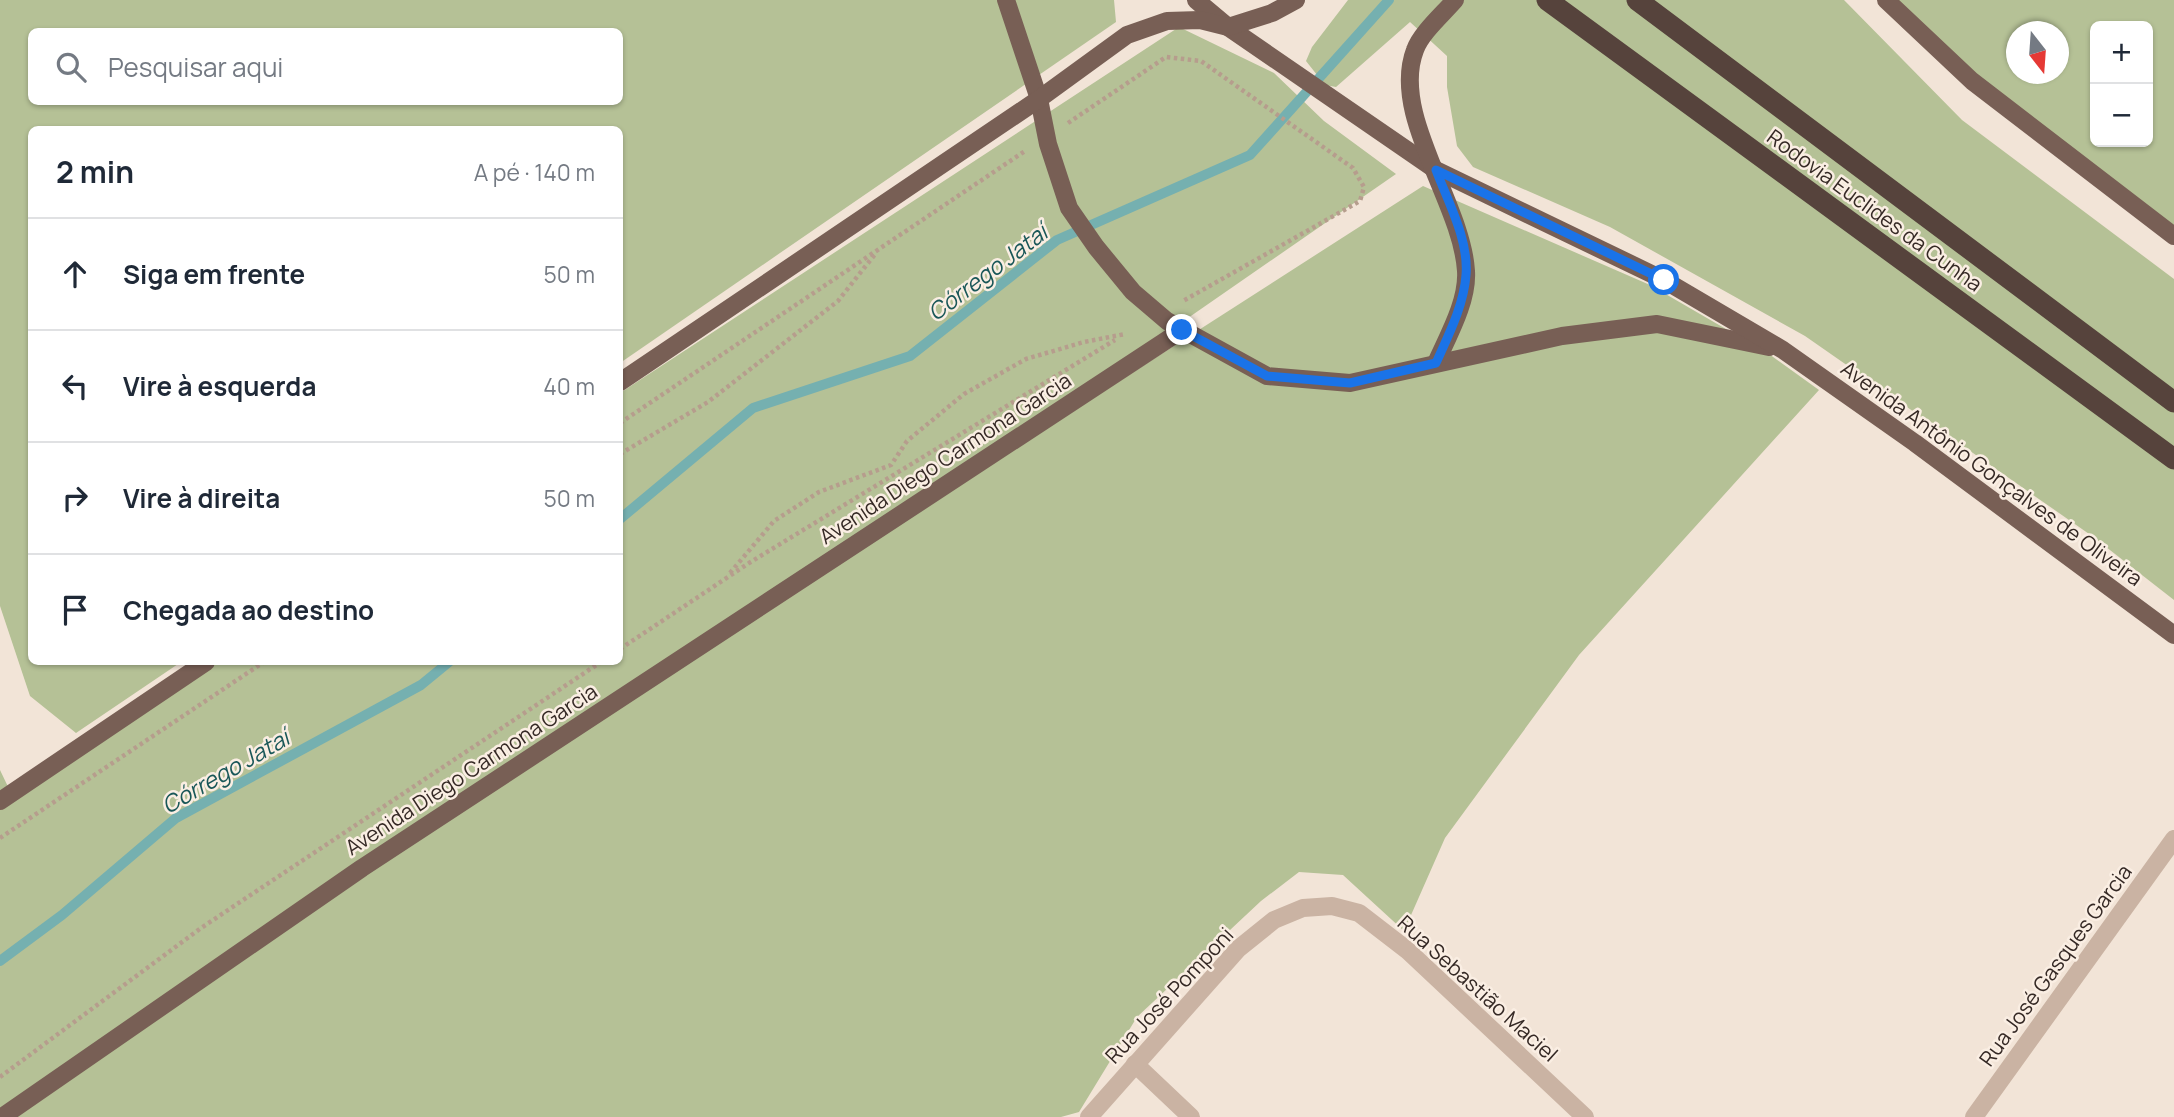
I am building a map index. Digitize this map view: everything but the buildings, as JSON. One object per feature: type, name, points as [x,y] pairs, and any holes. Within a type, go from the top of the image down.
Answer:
[{"type":"highway","name":"Rodovia Euclides da Cunha","points":[[1547,0],[2174,459]]},
{"type":"highway","name":"Rodovia Euclides da Cunha","points":[[1637,0],[2174,402]]},
{"type":"main road","name":"Avenida Antônio Gonçalves de Oliveira","points":[[1006,0],[1039,99],[1048,144],[1069,208],[1096,247],[1133,292],[1182,330],[1267,376],[1350,383],[1562,336],[1657,324],[1783,350]]},
{"type":"main road","name":"Avenida Antônio Gonçalves de Oliveira","points":[[1196,0],[1228,27],[1436,170],[1664,280],[1783,350],[1915,443],[2174,635]]},
{"type":"main road","points":[[623,380],[1039,99],[1127,35],[1167,21],[1199,20],[1228,27],[1272,13],[1296,0]]},
{"type":"main road","points":[[1436,363],[1457,315],[1466,274],[1461,238],[1421,137],[1409,86],[1415,49],[1455,0]]},
{"type":"main road","points":[[1886,0],[1972,80],[2174,236]]},
{"type":"main road","name":"Avenida Diego Carmona Garcia","points":[[2,1117],[362,868],[1182,330]]},
{"type":"main road","points":[[0,801],[202,665]]},
{"type":"street","name":"Rua José Gasques Garcia","points":[[1974,1117],[2174,839]]},
{"type":"street","name":"Rua José Pomponi","points":[[1089,1117],[1238,949],[1274,920],[1303,908],[1332,906]]},
{"type":"street","name":"Rua Sebastião Maciel","points":[[1332,906],[1359,913],[1407,950],[1585,1117]]},
{"type":"street","points":[[1135,1065],[1191,1117]]},
{"type":"path","points":[[1062,127],[1166,57],[1200,61],[1353,168],[1364,187],[1360,201],[1172,307]]},
{"type":"path","points":[[623,421],[1028,150]]},
{"type":"path","points":[[623,452],[708,402],[838,301],[879,250]]},
{"type":"path","points":[[623,647],[726,578],[1137,327]]},
{"type":"path","points":[[726,578],[774,521],[819,492],[891,465],[907,441],[964,394],[1026,359],[1084,342],[1125,334]]},
{"type":"path","points":[[0,838],[260,665]]},
{"type":"path","points":[[0,1077],[201,928],[596,665]]},
{"type":"green space","points":[[0,0],[1114,0],[1116,22],[623,361],[623,126],[28,126],[28,665],[177,665],[76,733],[30,696],[0,606]]},
{"type":"green space","points":[[1348,0],[1844,0],[1962,120],[2174,279],[2174,600],[2092,536],[1805,336],[1610,227],[1473,167],[1457,146],[1447,87],[1447,56],[1410,22],[1336,87],[1325,85],[1306,61],[1312,47]]},
{"type":"green space","points":[[1886,0],[2174,0],[2174,236]]},
{"type":"green space","points":[[1179,27],[1274,73],[1324,121],[1396,174],[970,469],[979,471],[1423,186],[1650,285],[1769,354],[1819,390],[1579,655],[1445,838],[1404,931],[1343,875],[1299,872],[1261,901],[1137,1017],[1079,1112],[1061,1117],[0,1117],[0,770],[11,793],[205,665],[623,665],[623,391]]},
{"type":"waterway","name":"Córrego Jataí","points":[[623,516],[753,408],[910,356],[1057,240],[1250,155],[1389,0]]},
{"type":"waterway","name":"Córrego Jataí","points":[[0,961],[62,915],[176,818],[421,685],[445,665]]},
{"type":"route","points":[[1182,330],[1267,376],[1350,383],[1436,363],[1457,315],[1466,274],[1461,238],[1436,170],[1664,280]]}]
